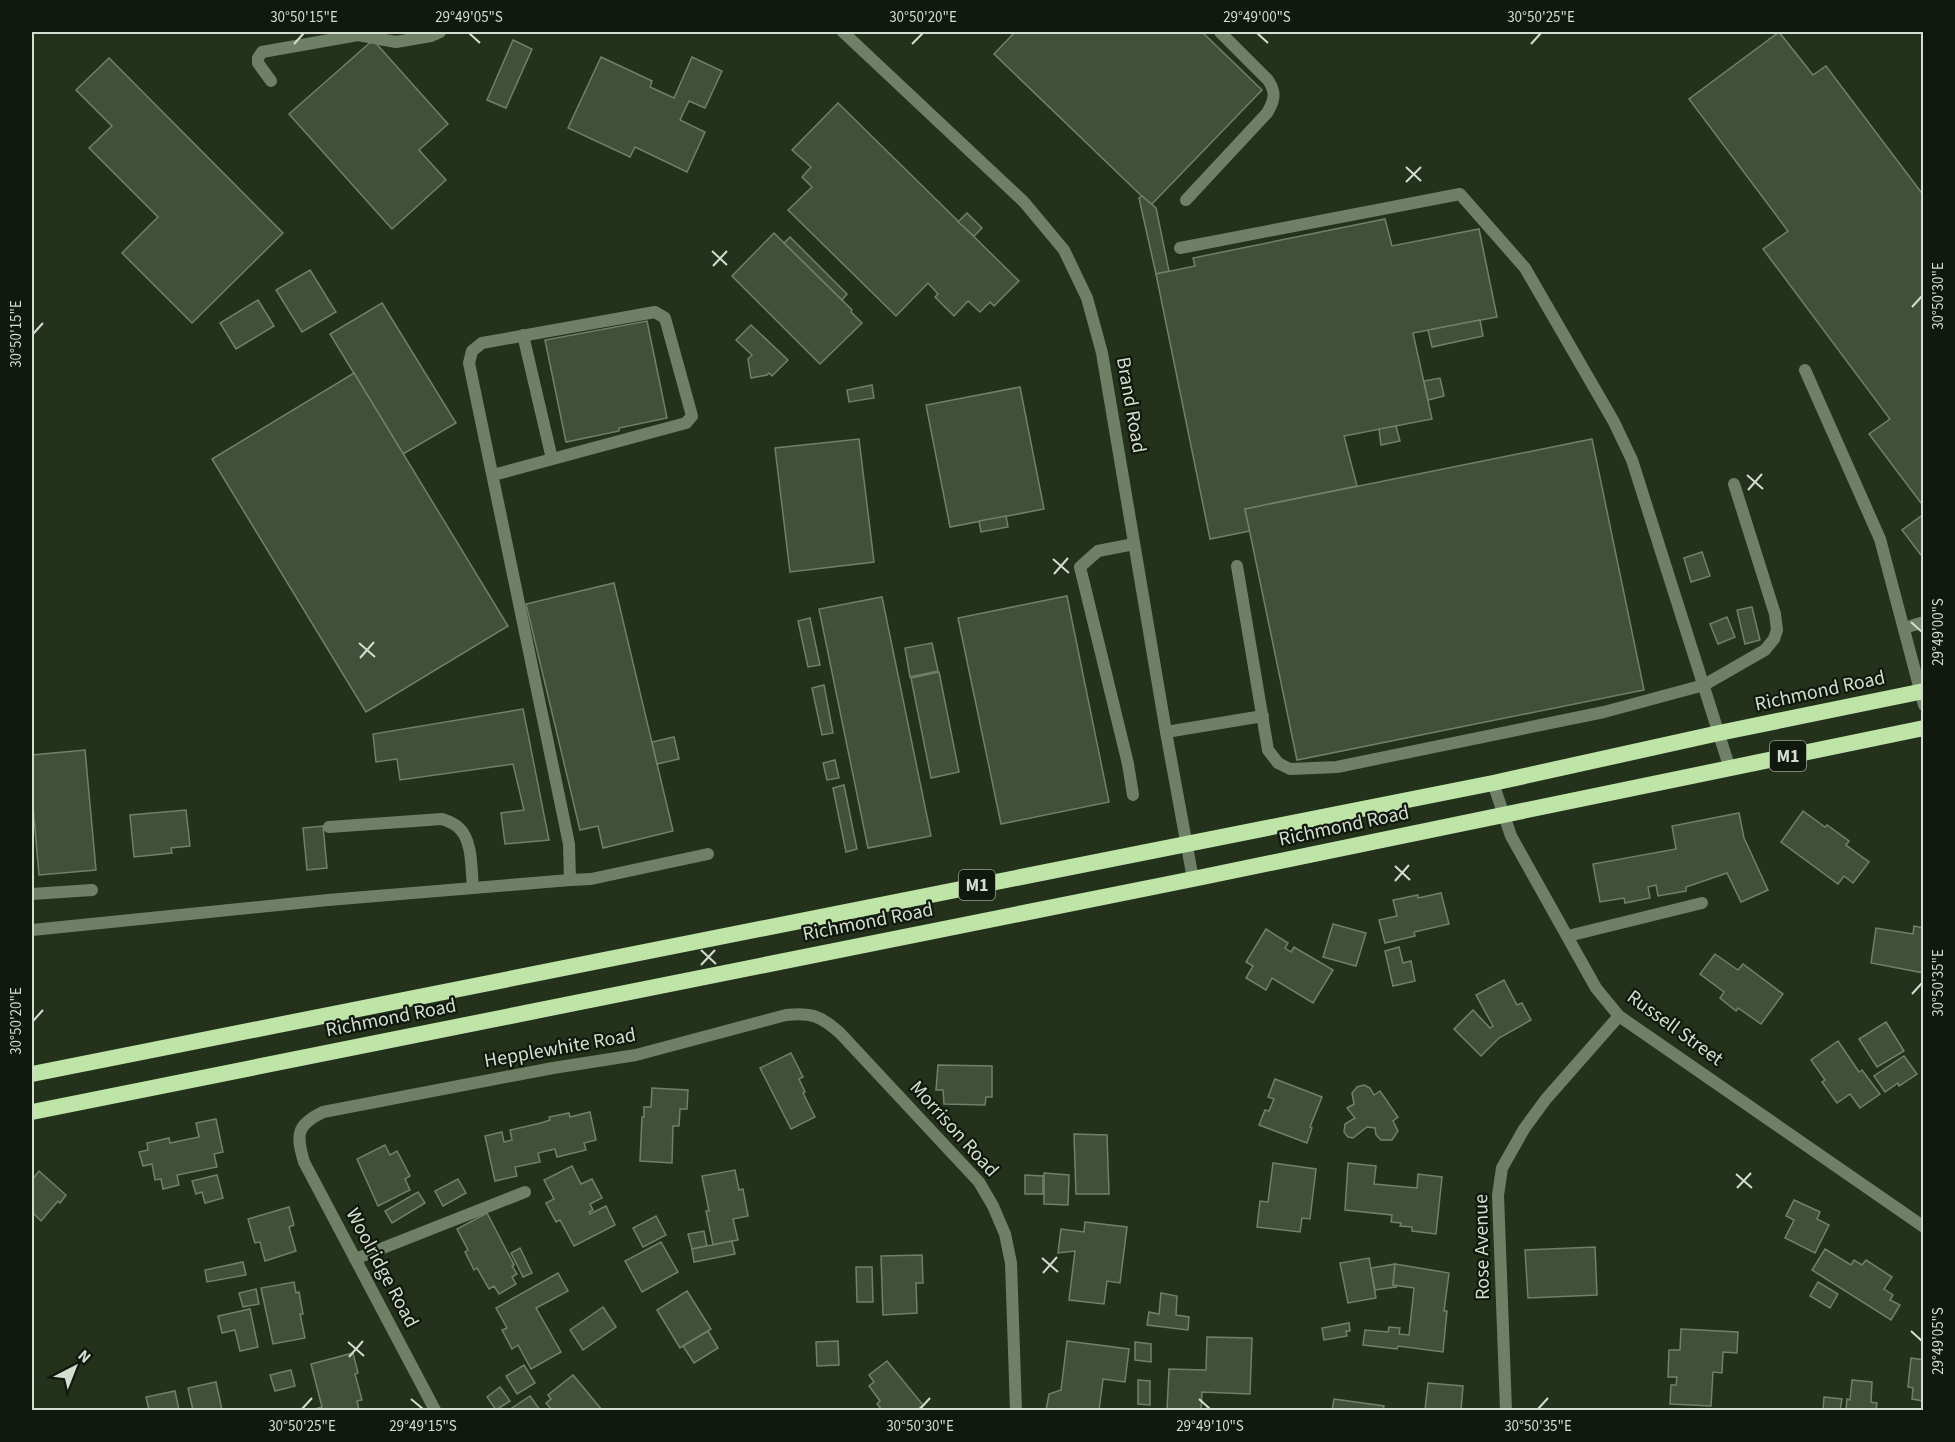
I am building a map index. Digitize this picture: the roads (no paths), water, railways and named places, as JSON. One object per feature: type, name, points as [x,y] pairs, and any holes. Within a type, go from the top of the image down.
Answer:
[{"type":"highway","name":"Richmond Road","points":[[32,1074],[1493,783],[1719,733],[1923,696]]},
{"type":"highway","name":"Richmond Road","points":[[32,1112],[1730,770],[1923,728]]},
{"type":"street","points":[[271,81],[258,63],[262,52],[358,35],[396,42],[431,36],[440,32]]},
{"type":"street","name":"Brand Road","points":[[843,32],[1024,202],[1064,250],[1087,298],[1102,353],[1192,879]]},
{"type":"street","points":[[1186,200],[1273,104],[1274,88],[1220,32]]},
{"type":"street","points":[[1180,248],[1460,195],[1525,268],[1614,422],[1632,460],[1730,770]]},
{"type":"street","points":[[493,475],[686,423],[692,416],[665,318],[655,312],[482,343],[472,351],[470,363],[493,475],[569,844],[570,880]]},
{"type":"street","points":[[524,335],[552,459]]},
{"type":"street","points":[[1804,370],[1880,538],[1923,696]]},
{"type":"street","points":[[1238,566],[1268,750],[1278,763],[1290,769],[1337,767],[1604,712],[1704,685],[1765,650],[1774,639],[1777,630],[1776,614],[1734,484]]},
{"type":"street","points":[[1133,795],[1128,764],[1080,567],[1098,551],[1134,544]]},
{"type":"street","points":[[1904,628],[1923,622]]},
{"type":"street","points":[[1166,732],[1263,716]]},
{"type":"street","name":"Russell Street","points":[[1493,783],[1511,836],[1596,988],[1620,1016],[1923,1227]]},
{"type":"street","points":[[329,827],[442,819],[458,826],[464,832],[469,847],[473,887]]},
{"type":"street","points":[[32,930],[328,900],[591,879],[708,854]]},
{"type":"street","points":[[32,894],[92,890]]},
{"type":"street","points":[[1568,936],[1702,903]]},
{"type":"street","name":"Hepplewhite Road","points":[[299,1143],[300,1131],[308,1120],[323,1112],[553,1068],[636,1055],[786,1016],[801,1013],[816,1016],[826,1020],[840,1033]]},
{"type":"street","name":"Rose Avenue","points":[[1506,1410],[1498,1195],[1502,1168],[1524,1129],[1546,1099],[1620,1016]]},
{"type":"street","name":"Morrison Road","points":[[840,1033],[979,1182],[993,1206],[1005,1234],[1011,1263],[1016,1410]]},
{"type":"street","name":"Woolridge Road","points":[[299,1143],[304,1162],[435,1410]]},
{"type":"street","points":[[355,1258],[525,1192]]}]
